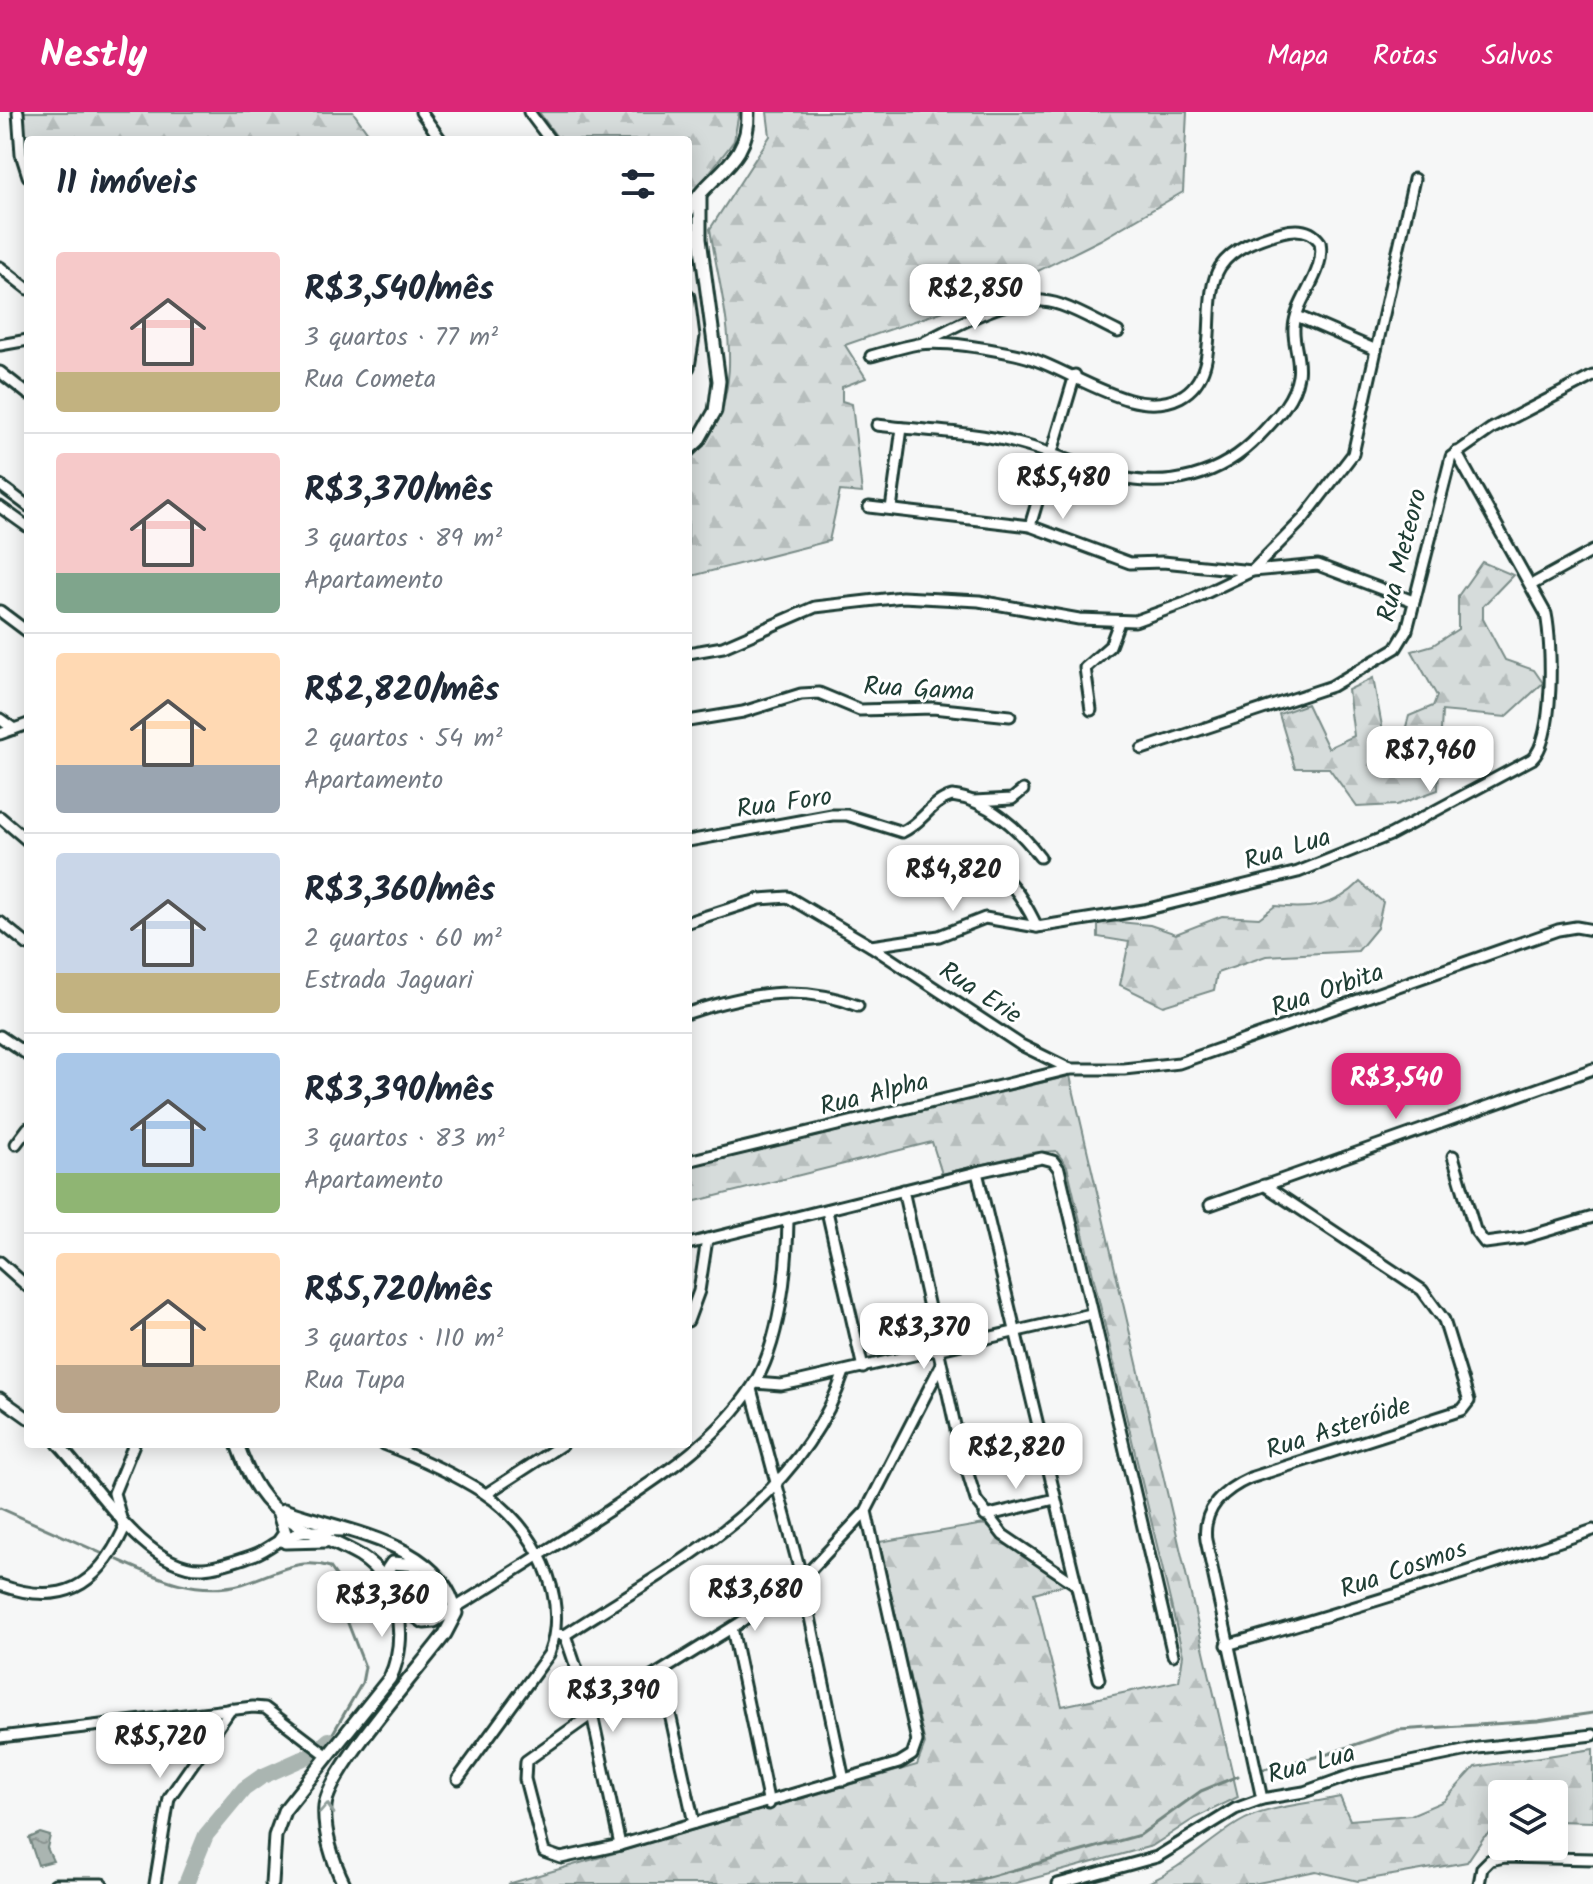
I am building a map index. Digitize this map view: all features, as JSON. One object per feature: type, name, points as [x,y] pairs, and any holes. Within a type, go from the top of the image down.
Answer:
[{"type":"main road","points":[[692,206],[741,147],[748,132],[748,112]]},
{"type":"main road","points":[[692,446],[715,411],[719,381],[700,239],[700,195]]},
{"type":"main road","points":[[692,328],[692,339]]},
{"type":"main road","points":[[693,336],[701,334],[708,342],[711,371],[719,381]]},
{"type":"main road","points":[[239,1448],[254,1482],[284,1524],[285,1533],[280,1540]]},
{"type":"main road","points":[[272,1884],[275,1836],[284,1811],[322,1751],[364,1715],[390,1678],[399,1655],[396,1603],[368,1562],[306,1531],[274,1508]]},
{"type":"main road","points":[[274,1508],[363,1532],[404,1551],[447,1592],[455,1608],[453,1622],[333,1781],[325,1807],[330,1842],[344,1884]]},
{"type":"main road","points":[[389,1589],[388,1569],[392,1563],[423,1566]]},
{"type":"main road","points":[[396,1603],[424,1622],[434,1621],[455,1608]]},
{"type":"main road","points":[[364,1715],[376,1724]]},
{"type":"street","points":[[18,112],[24,163]]},
{"type":"street","points":[[421,112],[438,136]]},
{"type":"street","points":[[529,112],[547,136]]},
{"type":"street","points":[[692,652],[723,647],[815,607],[902,597],[979,601],[1079,619],[1119,622],[1162,613],[1252,571],[1303,519],[1353,454],[1414,179]]},
{"type":"street","points":[[877,425],[1011,441],[1052,452],[1113,476],[1137,481],[1167,480],[1217,470],[1255,441],[1295,389],[1299,362],[1294,336],[1297,316],[1314,278],[1321,248],[1317,237],[1298,229],[1243,246],[1220,268],[1205,361],[1189,391],[1167,402],[1139,404],[1075,375],[1016,354],[919,344]]},
{"type":"street","points":[[0,267],[24,286]]},
{"type":"street","points":[[871,356],[919,344],[977,316],[1012,304],[1060,304],[1118,332]]},
{"type":"street","points":[[1297,316],[1376,350]]},
{"type":"street","points":[[0,345],[24,341]]},
{"type":"street","points":[[0,372],[24,391]]},
{"type":"street","points":[[1030,526],[1075,375]]},
{"type":"street","points":[[1456,452],[1491,429],[1593,376]]},
{"type":"street","points":[[891,509],[902,428]]},
{"type":"street","name":"Rua Lua","points":[[1037,927],[1176,904],[1298,872],[1390,835],[1532,759],[1543,744],[1546,729],[1549,643],[1546,614],[1456,452]]},
{"type":"street","name":"Rua Meteoro","points":[[1142,749],[1294,700],[1357,674],[1396,648],[1407,630],[1446,466],[1456,452]]},
{"type":"street","points":[[0,485],[24,503]]},
{"type":"street","points":[[0,507],[24,524]]},
{"type":"street","points":[[869,507],[1030,526],[1130,563],[1163,562],[1252,571],[1318,565],[1413,601]]},
{"type":"street","points":[[1531,585],[1593,551]]},
{"type":"street","points":[[0,611],[24,629]]},
{"type":"street","points":[[1091,710],[1085,668],[1110,646],[1119,622]]},
{"type":"street","name":"Rua Gama","points":[[692,720],[743,712],[801,694],[819,693],[860,710],[933,708],[1010,716]]},
{"type":"street","points":[[0,719],[23,728]]},
{"type":"street","points":[[0,734],[23,728]]},
{"type":"street","points":[[972,801],[1012,799],[1023,790]]},
{"type":"street","name":"Rua Foro","points":[[692,840],[832,815],[847,815],[902,832],[916,825],[942,799],[952,796],[972,801]]},
{"type":"street","points":[[972,801],[1007,823],[1040,857]]},
{"type":"street","points":[[0,817],[24,838]]},
{"type":"street","points":[[957,859],[973,860],[1004,875],[1015,885],[1037,927]]},
{"type":"street","name":"Rua Erie","points":[[692,921],[760,899],[788,897],[871,946],[1021,1045],[1070,1069]]},
{"type":"street","points":[[871,946],[939,936],[985,918],[1007,919],[1037,927]]},
{"type":"street","points":[[0,922],[24,942]]},
{"type":"street","name":"Rua Orbita","points":[[1070,1069],[1124,1069],[1179,1063],[1558,930],[1576,927],[1593,930]]},
{"type":"street","points":[[692,1012],[774,991],[841,999],[858,1006]]},
{"type":"street","points":[[0,1036],[24,1052]]},
{"type":"street","name":"Rua Alpha","points":[[692,1160],[1070,1069]]},
{"type":"street","points":[[1210,1205],[1593,1069]]},
{"type":"street","points":[[16,1144],[24,1133]]},
{"type":"street","points":[[1453,1156],[1475,1230],[1485,1243],[1523,1238],[1593,1217]]},
{"type":"street","points":[[692,1243],[977,1172],[1042,1158],[1056,1164],[1173,1655]]},
{"type":"street","points":[[977,1172],[1099,1679]]},
{"type":"street","name":"Rua Asteróide","points":[[1262,1799],[1204,1527],[1210,1510],[1224,1493],[1250,1478],[1462,1410],[1469,1401],[1444,1320],[1422,1290],[1264,1185]]},
{"type":"street","points":[[903,1190],[960,1448],[976,1500],[985,1516],[1003,1535],[1074,1583]]},
{"type":"street","points":[[827,1211],[863,1368]]},
{"type":"street","points":[[455,1608],[676,1465],[717,1428],[753,1386],[779,1308],[787,1267],[788,1221]]},
{"type":"street","points":[[692,1310],[699,1291],[707,1239]]},
{"type":"street","points":[[0,1262],[24,1283]]},
{"type":"street","points":[[753,1386],[781,1385],[863,1368],[1091,1314]]},
{"type":"street","points":[[866,1511],[917,1746],[912,1755],[899,1763],[769,1804],[620,1845],[561,1858],[548,1855],[540,1844],[525,1779],[526,1761],[592,1714],[732,1628],[802,1579],[866,1511],[941,1365]]},
{"type":"street","points":[[458,1779],[543,1665],[560,1634],[735,1523],[776,1485],[815,1437],[831,1409],[844,1372]]},
{"type":"street","points":[[753,1386],[802,1579],[844,1780]]},
{"type":"street","points":[[0,1398],[24,1415]]},
{"type":"street","points":[[61,1448],[146,1544],[180,1565],[202,1568],[303,1540],[327,1542]]},
{"type":"street","points":[[0,1585],[16,1590],[59,1594],[81,1586],[96,1573],[124,1529],[114,1493],[132,1448]]},
{"type":"street","points":[[394,1448],[486,1494],[518,1526],[539,1556],[553,1588],[560,1634],[592,1714],[620,1845]]},
{"type":"street","points":[[415,1456],[418,1448]]},
{"type":"street","points":[[486,1494],[557,1448]]},
{"type":"street","points":[[985,1516],[1055,1499]]},
{"type":"street","name":"Rua Cosmos","points":[[1227,1645],[1394,1597],[1479,1565],[1593,1530]]},
{"type":"street","points":[[267,1549],[280,1540],[306,1531],[363,1532]]},
{"type":"street","points":[[732,1628],[769,1804]]},
{"type":"street","points":[[661,1673],[694,1823]]},
{"type":"street","points":[[0,1737],[231,1709],[265,1708],[322,1751]]},
{"type":"street","points":[[155,1884],[169,1798],[231,1709]]},
{"type":"street","name":"Rua Lua","points":[[1058,1884],[1157,1857],[1215,1819],[1262,1799],[1304,1792],[1357,1773],[1415,1760],[1520,1742],[1593,1735]]},
{"type":"street","points":[[1479,1884],[1485,1864],[1505,1857],[1593,1859]]},
{"type":"street","points":[[55,1884],[102,1884]]},
{"type":"green space","points":[[21,112],[353,112],[370,136],[24,136]]},
{"type":"green space","points":[[539,112],[739,112],[734,141],[692,195],[692,136],[556,136]]},
{"type":"green space","points":[[767,112],[1187,112],[1183,192],[1100,240],[990,295],[845,345],[866,378],[842,387],[842,401],[852,404],[862,493],[840,491],[829,541],[692,576],[692,457],[709,436],[722,409],[728,381],[726,322],[710,229],[770,136]]},
{"type":"green space","points":[[1482,562],[1513,575],[1483,606],[1483,619],[1505,660],[1534,670],[1543,683],[1506,717],[1442,711],[1438,790],[1397,805],[1357,807],[1329,768],[1295,768],[1279,714],[1307,704],[1328,748],[1354,736],[1348,690],[1373,678],[1384,737],[1402,741],[1409,716],[1433,706],[1437,696],[1412,651],[1433,645],[1458,629],[1458,596]]},
{"type":"green space","points":[[1360,882],[1383,902],[1377,928],[1358,951],[1266,956],[1217,973],[1214,990],[1163,1006],[1120,985],[1129,942],[1098,937],[1098,920],[1150,925],[1176,934],[1222,916],[1259,918],[1275,906],[1311,907],[1332,902]]},
{"type":"green space","points":[[1070,1076],[1238,1797],[1195,1818],[1152,1846],[1013,1884],[508,1884],[917,1765],[925,1744],[879,1542],[984,1524],[1067,1584],[1034,1593],[1062,1706],[1179,1681],[1183,1655],[1067,1166],[1056,1151],[1030,1153],[942,1174],[932,1142],[692,1202],[692,1166]]},
{"type":"green space","points":[[1593,1749],[1593,1822],[1568,1821],[1568,1780],[1488,1780],[1488,1834],[1467,1862],[1358,1881],[1316,1871],[1253,1884],[1146,1884],[1172,1870],[1249,1817],[1340,1797],[1350,1820],[1411,1815],[1444,1801],[1475,1767]]},
{"type":"water","points":[[40,1833],[50,1836],[47,1848],[53,1861],[38,1865],[29,1838]]},
{"type":"waterway","points":[[0,1508],[103,1554]]},
{"type":"waterway","points":[[118,1560],[163,1579],[209,1588],[242,1584],[296,1565],[330,1567],[342,1584],[346,1618],[365,1667],[362,1683],[329,1740]]},
{"type":"waterway","points":[[1264,1769],[1328,1754],[1398,1730],[1538,1721],[1593,1713]]},
{"type":"waterway","points":[[186,1884],[206,1835],[244,1789],[261,1777],[313,1754],[329,1740]]},
{"type":"waterway","points":[[963,1884],[1140,1835],[1201,1791],[1238,1776]]}]
